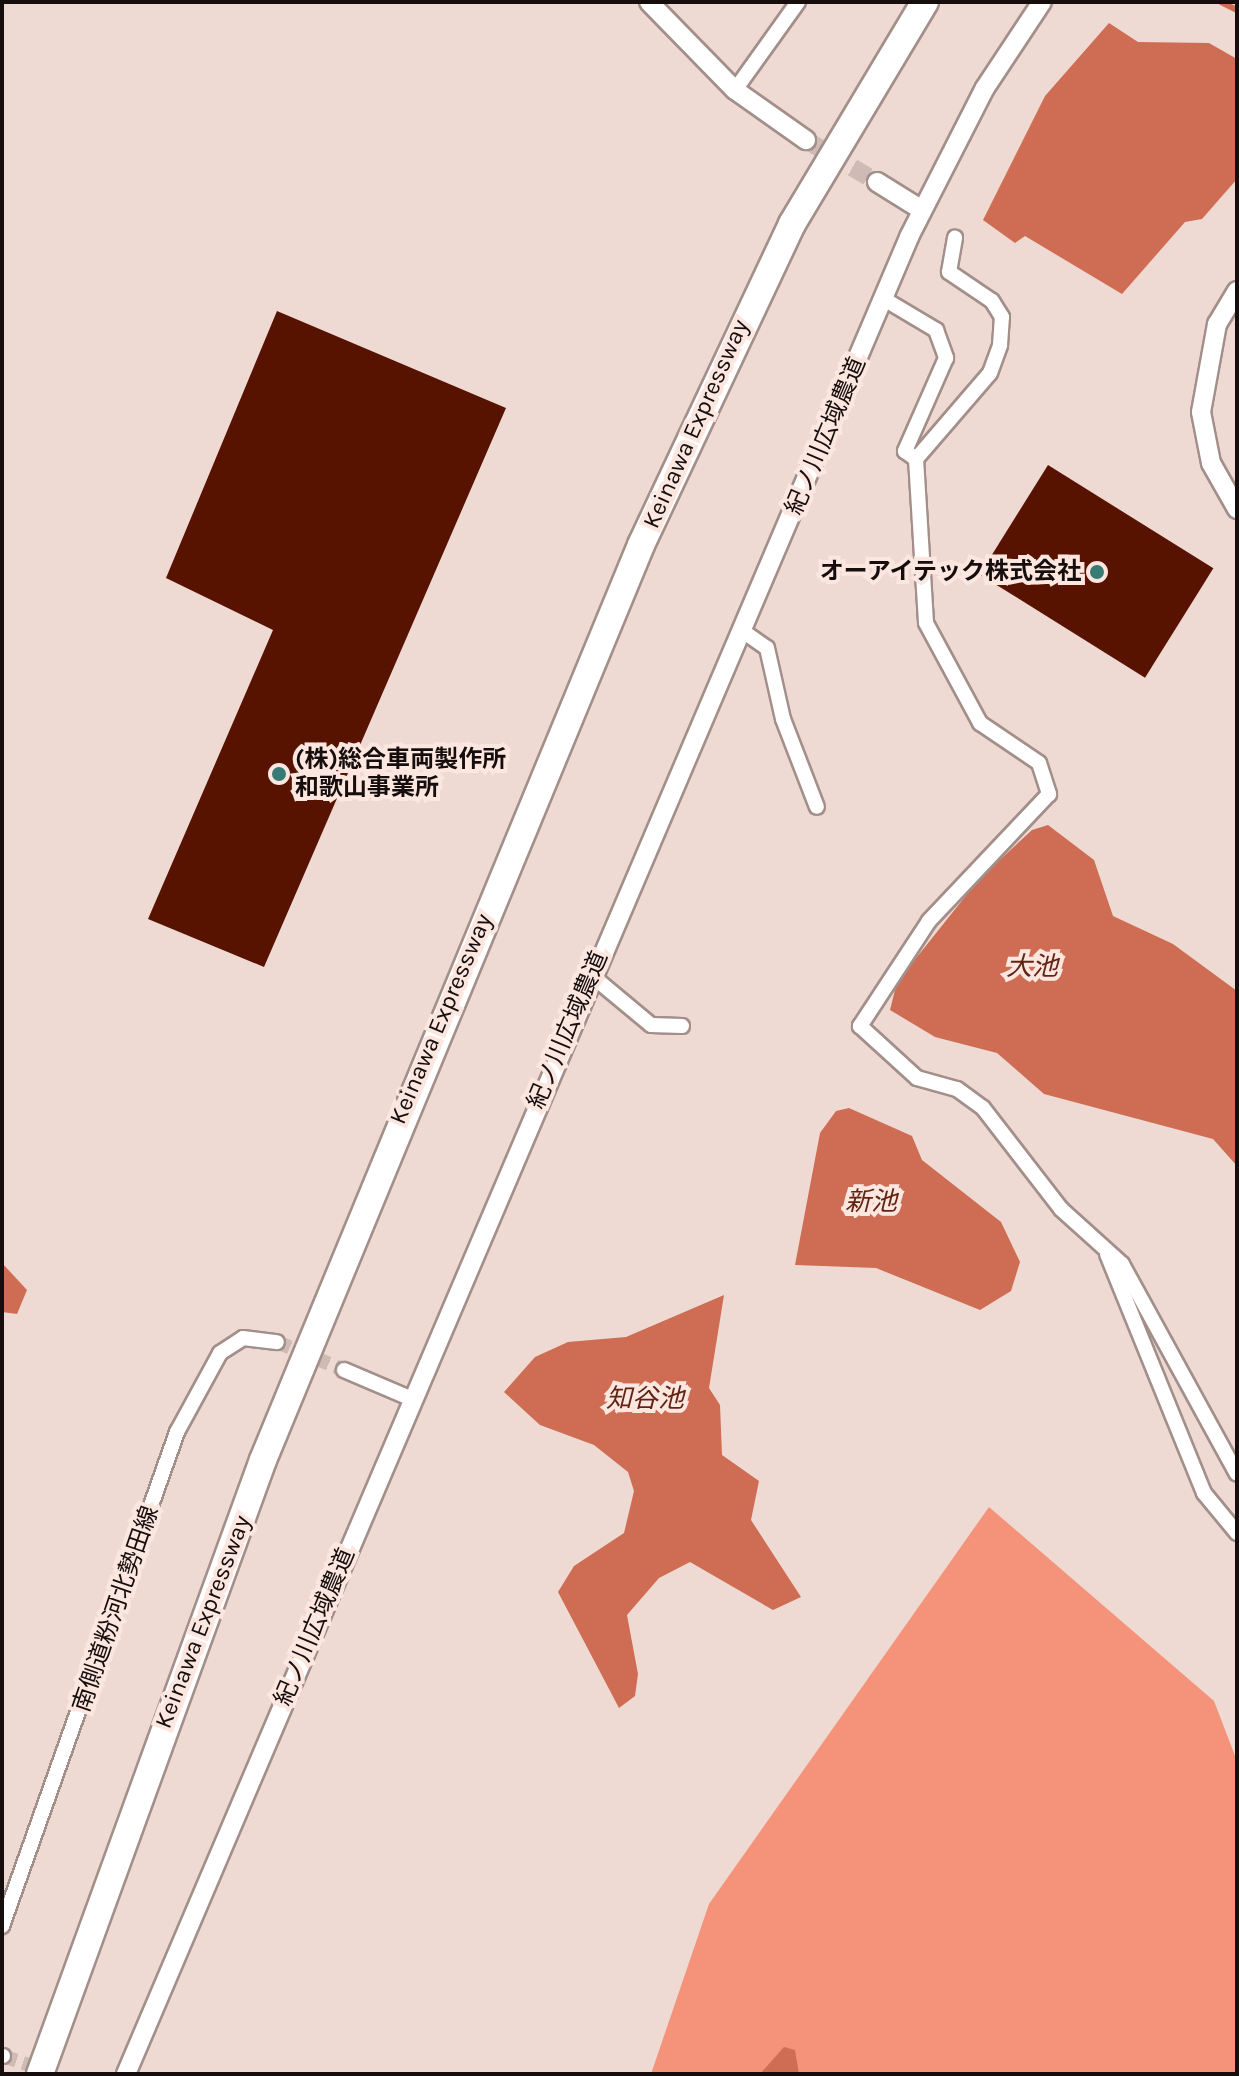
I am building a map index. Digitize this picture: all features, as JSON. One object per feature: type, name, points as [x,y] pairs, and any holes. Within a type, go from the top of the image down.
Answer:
[{"type":"highway","name":"Keinawa Expressway","points":[[40,2074],[275,1431],[641,545],[792,224],[925,2]]},
{"type":"street","points":[[735,90],[798,2]]},
{"type":"street","name":"紀ノ川広域農道","points":[[126,2074],[591,975],[744,632],[922,210],[985,88],[1042,2]]},
{"type":"street","points":[[657,5],[735,90],[806,140]]},
{"type":"street","points":[[877,182],[922,210]]},
{"type":"street","points":[[955,238],[949,272],[992,301],[1002,317],[1000,345],[990,373],[916,459],[926,623],[980,723],[1039,763],[1049,794],[929,921],[860,1026],[917,1078],[957,1089],[983,1108],[1061,1209],[1104,1246],[1175,1349],[1237,1474]]},
{"type":"street","points":[[1237,291],[1217,324],[1201,412],[1211,463],[1237,509]]},
{"type":"street","points":[[884,299],[936,330],[946,358],[905,451],[916,459]]},
{"type":"street","points":[[744,632],[767,648],[783,719],[817,807]]},
{"type":"street","points":[[591,975],[651,1025],[682,1026]]},
{"type":"street","points":[[1104,1246],[1204,1493],[1237,1533]]},
{"type":"street","name":"南側道粉河北勢田線","points":[[2,1926],[177,1432],[220,1353],[243,1338],[277,1342]]},
{"type":"street","points":[[344,1370],[412,1399]]},
{"type":"shaded area","points":[[989,1507],[1214,1701],[1237,1761],[1237,2074],[651,2074],[709,1904]]},
{"type":"water","points":[[1109,23],[1138,42],[1209,43],[1237,59],[1237,179],[1202,219],[1185,222],[1122,294],[1025,236],[1015,243],[983,220],[1045,96]]},
{"type":"water","name":"大池","points":[[1048,825],[1094,860],[1113,916],[1173,944],[1237,991],[1237,1166],[1213,1139],[1044,1094],[997,1053],[935,1037],[890,1010],[897,982],[980,878],[1032,830]]},
{"type":"water","name":"新池","points":[[849,1108],[912,1136],[922,1160],[1001,1222],[1020,1262],[1011,1291],[980,1310],[876,1268],[795,1265],[820,1133],[836,1111]]},
{"type":"water","points":[[2,1263],[27,1290],[17,1314],[2,1312]]},
{"type":"water","name":"知谷池","points":[[724,1295],[709,1388],[720,1405],[722,1455],[759,1481],[751,1520],[801,1597],[773,1610],[690,1562],[659,1578],[627,1615],[638,1674],[635,1696],[619,1708],[558,1592],[574,1566],[624,1533],[634,1491],[628,1472],[594,1445],[540,1425],[504,1392],[535,1357],[568,1342],[626,1337]]},
{"type":"water","points":[[784,2047],[795,2050],[799,2074],[760,2074]]},
{"type":"building","name":"(株)総合車両製作所 和歌山事業所","points":[[277,311],[506,408],[264,967],[148,919],[273,630],[166,578]]},
{"type":"building","name":"オーアイテック株式会社","points":[[1048,465],[1213,568],[1145,678],[980,574]]},
{"type":"waterway","points":[[1221,2],[1237,10]]},
{"type":"tunnel","points":[[806,140],[877,182]]},
{"type":"tunnel","points":[[277,1342],[344,1370]]},
{"type":"tunnel","points":[[3,2056],[55,2074]]},
{"type":"place","name":"オーアイテック株式会社","points":[[1097,572]]},
{"type":"place","name":"(株)総合車両製作所 和歌山事業所","points":[[279,774]]}]
